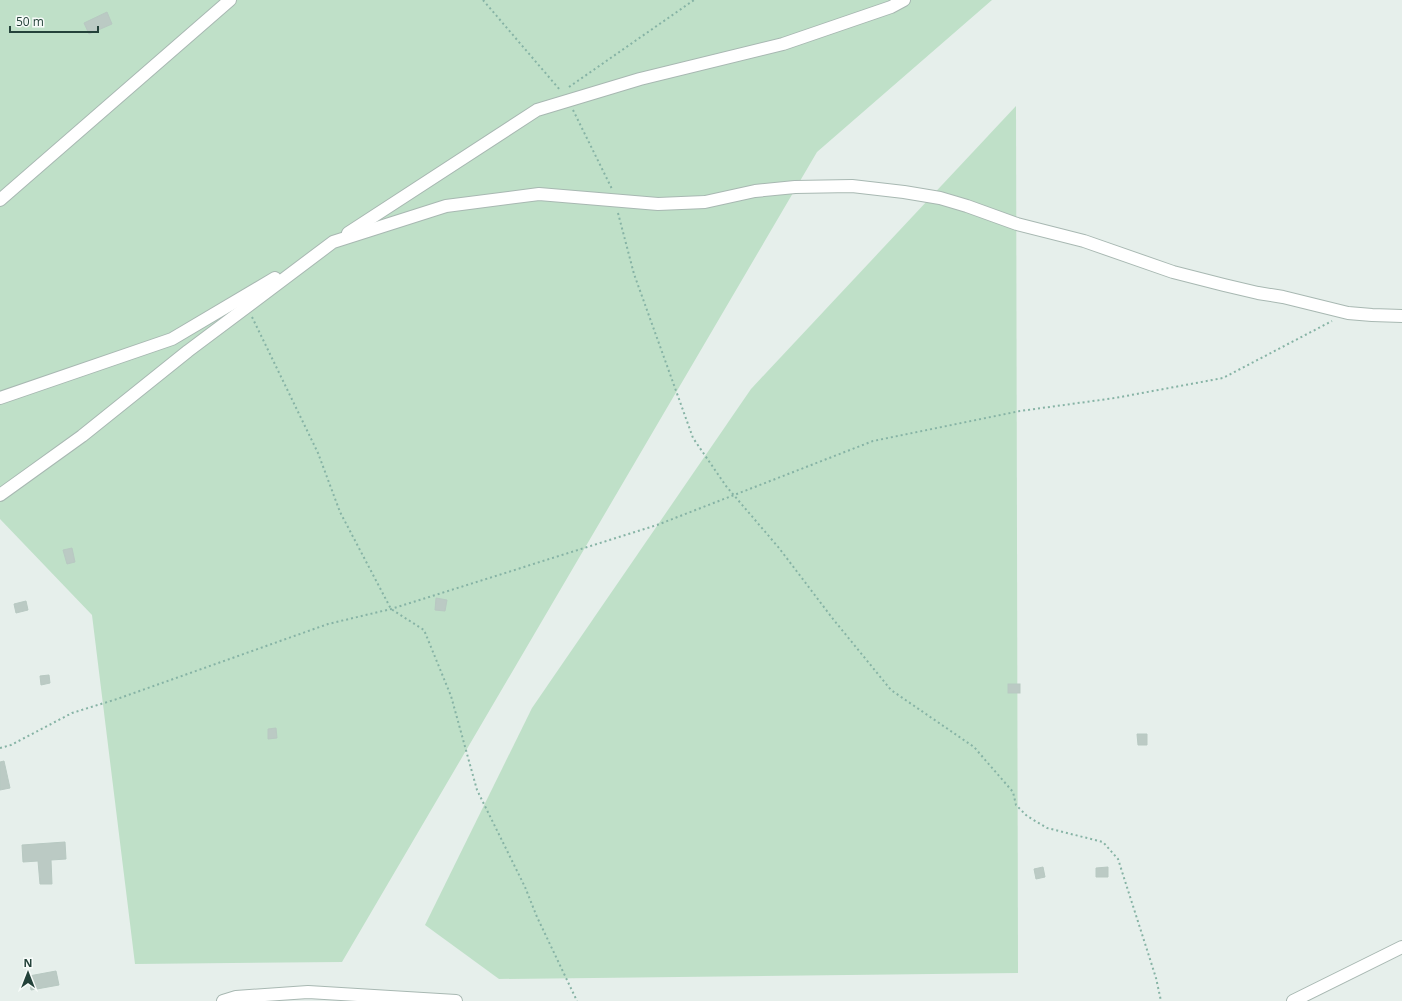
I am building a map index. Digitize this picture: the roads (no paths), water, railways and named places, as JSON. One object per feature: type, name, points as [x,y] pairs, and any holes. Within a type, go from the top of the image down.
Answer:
[{"type":"street","points":[[0,200],[230,0]]},
{"type":"street","points":[[0,398],[172,339],[333,242],[537,110],[565,96],[783,44],[891,7],[904,0]]},
{"type":"street","points":[[0,495],[82,436],[188,351],[333,242],[446,206],[539,194],[615,202],[658,204],[705,202],[755,191],[795,187],[852,186],[904,192],[940,198],[967,206],[1017,224],[1084,241],[1174,272],[1348,313],[1402,316]]},
{"type":"street","points":[[1294,1001],[1402,947]]},
{"type":"street","points":[[223,1001],[236,997],[308,992],[456,1001]]}]
